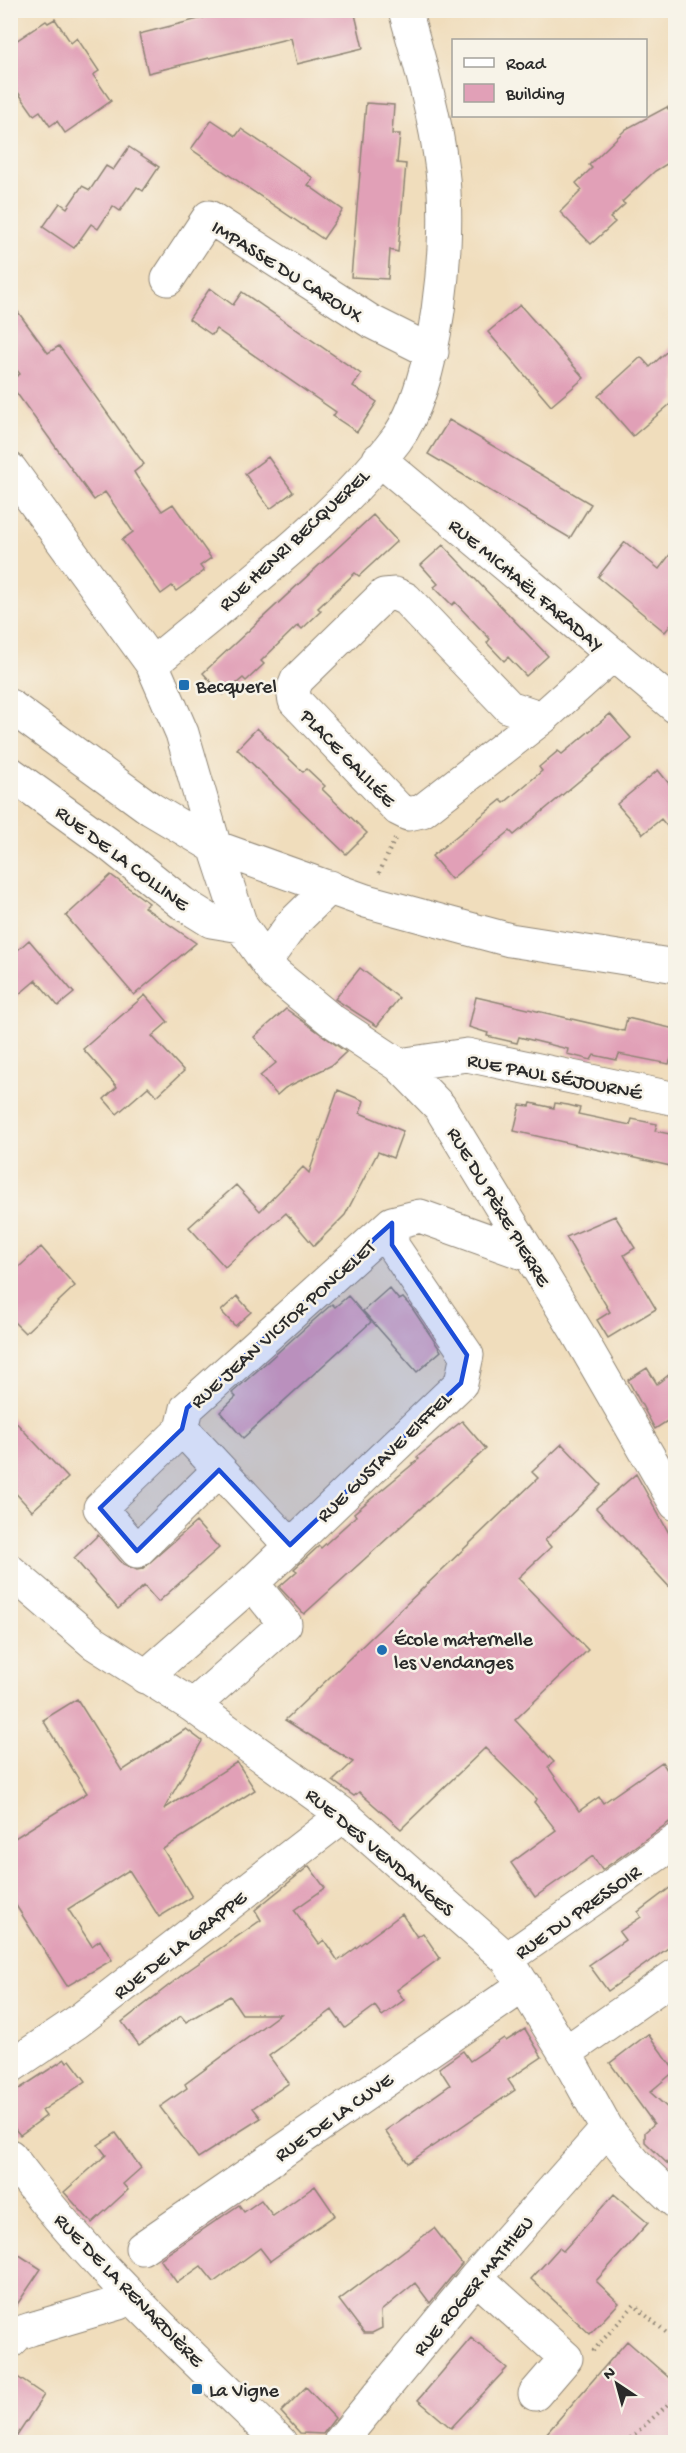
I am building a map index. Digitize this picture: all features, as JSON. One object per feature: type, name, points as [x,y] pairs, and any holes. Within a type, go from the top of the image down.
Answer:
[{"type":"street","name":"RUE HENRI BECQUEREL","points":[[152,664],[338,504],[398,438],[415,405],[432,352],[443,257],[442,172],[425,77],[405,10]]},
{"type":"street","name":"IMPASSE DU CAROUX","points":[[168,279],[209,217],[370,321],[432,352]]},
{"type":"street","name":"RUE MICHAËL FARADAY","points":[[379,459],[611,656],[675,707]]},
{"type":"street","name":"RUE DU PÈRE PIERRE","points":[[10,469],[152,664],[182,733],[241,926],[275,974],[331,1020],[399,1065],[440,1107],[577,1332],[675,1504]]},
{"type":"street","name":"PLACE GALILÉE","points":[[542,718],[509,706],[406,599],[395,594],[384,595],[297,680],[293,690],[295,701],[398,809],[408,814],[422,811],[542,718],[611,656]]},
{"type":"street","points":[[10,706],[151,808],[215,847],[366,900],[510,940],[675,966]]},
{"type":"street","name":"RUE DE LA COLLINE","points":[[10,773],[111,846],[182,903],[211,921],[241,926]]},
{"type":"street","points":[[266,960],[292,924],[330,887]]},
{"type":"street","name":"RUE PAUL SÉJOURNÉ","points":[[399,1065],[466,1055],[675,1099]]},
{"type":"street","points":[[392,1223],[420,1216],[529,1256]]},
{"type":"street","name":"RUE JEAN VICTOR PONCELET","points":[[219,1470],[137,1551],[100,1508],[183,1429],[187,1408],[392,1223]]},
{"type":"street","name":"RUE GUSTAVE EIFFEL","points":[[145,1677],[252,1583],[461,1383],[467,1355],[392,1245],[392,1223]]},
{"type":"street","name":"RUE JEAN VICTOR PONCELET","points":[[183,1429],[290,1545]]},
{"type":"street","name":"RUE DES VENDANGES","points":[[10,1571],[94,1643],[193,1706],[344,1815],[515,1972],[565,2053],[607,2129],[635,2163],[675,2202]]},
{"type":"street","points":[[193,1706],[285,1624],[252,1583]]},
{"type":"street","name":"RUE DE LA GRAPPE","points":[[10,2067],[77,2022],[344,1815]]},
{"type":"street","name":"RUE DU PRESSOIR","points":[[515,1972],[675,1841]]},
{"type":"street","name":"RUE DE LA CUVE","points":[[142,2248],[515,1972]]},
{"type":"street","points":[[565,2053],[675,1975]]},
{"type":"street","name":"RUE ROGER MATHIEU","points":[[340,2442],[476,2277],[607,2129]]},
{"type":"street","name":"RUE DE LA RENARDIÈRE","points":[[10,2156],[33,2187],[129,2294],[280,2442]]},
{"type":"street","points":[[476,2277],[566,2358],[535,2394]]},
{"type":"street","points":[[10,2342],[19,2333],[118,2303],[129,2294]]},
{"type":"path","points":[[378,874],[382,865]]},
{"type":"path","points":[[566,2358],[592,2352],[634,2305],[675,2341]]},
{"type":"path","points":[[626,2442],[675,2397]]},
{"type":"highlighted area","points":[[392,1223],[392,1245],[467,1355],[461,1383],[290,1545],[219,1470],[137,1551],[100,1508],[182,1429],[187,1408]]},
{"type":"building","points":[[234,10],[354,10],[363,48],[297,64],[291,38],[148,73],[139,34]]},
{"type":"building","points":[[55,19],[71,43],[77,38],[99,71],[93,75],[111,101],[65,133],[57,121],[50,126],[40,111],[34,115],[10,81],[10,45],[46,21],[48,23]]},
{"type":"building","points":[[366,103],[394,105],[392,134],[400,134],[397,163],[406,164],[398,252],[390,250],[388,279],[351,277]]},
{"type":"building","points":[[675,105],[675,159],[655,171],[622,202],[625,204],[610,218],[615,222],[591,244],[560,212],[582,190],[576,183],[592,168],[589,165],[626,129]]},
{"type":"building","points":[[212,120],[236,136],[241,129],[280,155],[313,178],[308,185],[343,210],[323,239],[191,149]]},
{"type":"building","points":[[129,147],[159,167],[143,191],[137,187],[120,211],[113,206],[98,229],[91,224],[74,248],[43,227],[60,203],[67,208],[82,186],[90,190],[106,166],[113,170]]},
{"type":"building","points":[[210,288],[233,305],[242,292],[361,374],[353,386],[377,402],[357,432],[333,416],[336,412],[216,329],[212,335],[189,319]]},
{"type":"building","points":[[10,301],[48,353],[59,346],[144,464],[134,472],[137,477],[162,511],[173,504],[211,558],[200,566],[204,571],[176,591],[172,586],[161,594],[122,540],[133,532],[105,492],[94,500],[10,384],[10,380],[20,374],[10,361]]},
{"type":"building","points":[[520,305],[584,378],[551,406],[488,332]]},
{"type":"building","points":[[675,344],[675,400],[633,436],[598,396],[641,357],[650,367]]},
{"type":"building","points":[[449,420],[591,504],[570,538],[428,454]]},
{"type":"building","points":[[268,457],[293,492],[270,509],[245,474]]},
{"type":"building","points":[[373,515],[397,541],[359,576],[355,573],[318,608],[321,611],[302,629],[298,625],[261,661],[264,664],[246,681],[243,678],[223,695],[203,673]]},
{"type":"building","points":[[625,542],[659,569],[675,548],[675,620],[665,632],[598,577]]},
{"type":"building","points":[[443,545],[548,656],[526,676],[508,657],[504,661],[487,643],[490,639],[455,602],[452,605],[434,587],[438,584],[421,565]]},
{"type":"building","points":[[610,714],[631,738],[514,835],[510,831],[451,879],[432,856],[501,800],[504,803],[542,771],[539,767],[558,751],[562,754]]},
{"type":"building","points":[[257,728],[303,772],[307,769],[325,786],[322,789],[367,833],[346,854],[237,749]]},
{"type":"building","points":[[658,770],[675,791],[675,836],[661,819],[643,834],[617,804]]},
{"type":"building","points":[[111,875],[149,903],[144,907],[196,943],[134,995],[66,916]]},
{"type":"building","points":[[29,940],[74,993],[58,1006],[36,980],[10,1002],[10,957]]},
{"type":"building","points":[[360,968],[399,998],[377,1026],[335,999]]},
{"type":"building","points":[[145,995],[168,1022],[152,1036],[184,1071],[157,1096],[148,1087],[117,1114],[104,1099],[117,1087],[83,1049]]},
{"type":"building","points":[[476,997],[624,1031],[627,1018],[675,1029],[675,1060],[671,1059],[669,1064],[619,1054],[617,1060],[594,1055],[591,1060],[567,1054],[568,1049],[519,1037],[517,1043],[487,1036],[488,1033],[469,1027]]},
{"type":"building","points":[[286,1009],[346,1052],[332,1065],[285,1088],[277,1095],[260,1076],[276,1063],[254,1037]]},
{"type":"building","points":[[338,1090],[364,1101],[360,1113],[403,1131],[393,1158],[378,1152],[345,1215],[314,1246],[286,1213],[225,1267],[189,1227],[236,1185],[260,1211],[303,1167],[309,1173]]},
{"type":"building","points":[[531,1103],[554,1108],[555,1103],[568,1105],[580,1108],[578,1114],[630,1125],[632,1119],[657,1124],[655,1131],[675,1135],[675,1167],[514,1131],[520,1105],[530,1106]]},
{"type":"building","points":[[615,1216],[635,1248],[624,1255],[656,1309],[608,1338],[597,1320],[610,1312],[566,1237]]},
{"type":"building","points":[[41,1247],[75,1286],[25,1333],[10,1318],[10,1275]]},
{"type":"building","points":[[389,1288],[399,1300],[403,1298],[412,1308],[441,1351],[417,1372],[363,1311]]},
{"type":"building","points":[[237,1296],[251,1312],[235,1326],[221,1311]]},
{"type":"building","points":[[348,1296],[371,1322],[243,1438],[220,1412],[236,1397],[232,1393],[332,1304],[335,1307]]},
{"type":"building","points":[[647,1368],[657,1384],[675,1370],[675,1416],[655,1429],[628,1380]]},
{"type":"building","points":[[10,1416],[68,1478],[32,1511],[10,1487]]},
{"type":"building","points":[[462,1421],[486,1449],[304,1614],[279,1587],[297,1571],[294,1569],[356,1516],[354,1513]]},
{"type":"building","points":[[562,1444],[601,1485],[545,1540],[551,1547],[518,1578],[588,1650],[515,1720],[554,1762],[548,1767],[579,1811],[599,1797],[603,1803],[662,1762],[675,1782],[675,1818],[602,1870],[593,1856],[535,1897],[511,1863],[556,1830],[534,1802],[537,1799],[485,1748],[401,1829],[359,1792],[354,1796],[333,1781],[353,1762],[285,1720],[538,1478],[532,1472]]},
{"type":"building","points":[[636,1474],[675,1544],[675,1593],[596,1508]]},
{"type":"building","points":[[196,1522],[219,1548],[158,1602],[144,1586],[118,1609],[74,1558],[98,1535],[123,1564],[137,1570],[142,1569]]},
{"type":"building","points":[[77,1699],[122,1771],[186,1729],[202,1741],[164,1809],[237,1762],[255,1790],[163,1849],[192,1897],[159,1917],[129,1870],[68,1909],[92,1946],[100,1940],[112,1960],[67,1986],[10,1896],[10,1841],[87,1793],[43,1720]]},
{"type":"building","points":[[309,1866],[325,1888],[294,1910],[319,1944],[324,1940],[338,1961],[402,1914],[417,1937],[423,1933],[440,1958],[397,1990],[404,2000],[382,2016],[375,2006],[345,2028],[332,2010],[269,2056],[289,2083],[253,2108],[261,2118],[198,2158],[160,2107],[187,2088],[185,2084],[280,2014],[242,2014],[230,1996],[186,2022],[181,2016],[139,2045],[122,2022],[186,1972],[261,1920],[255,1910]]},
{"type":"building","points":[[675,1884],[675,1943],[608,1991],[589,1965],[625,1940],[619,1932],[641,1917],[638,1912]]},
{"type":"building","points":[[525,2029],[542,2057],[508,2080],[515,2090],[408,2163],[385,2131],[450,2085],[439,2068],[463,2051],[470,2061],[504,2038],[506,2041]]},
{"type":"building","points":[[648,2034],[675,2071],[650,2092],[670,2110],[675,2105],[675,2171],[645,2142],[645,2132],[654,2124],[610,2063]]},
{"type":"building","points":[[65,2059],[67,2062],[70,2060],[86,2081],[42,2111],[46,2116],[20,2135],[10,2123],[10,2095]]},
{"type":"building","points":[[116,2133],[141,2168],[123,2184],[128,2190],[92,2223],[64,2192],[106,2155],[98,2145]]},
{"type":"building","points":[[315,2186],[335,2215],[270,2261],[260,2248],[214,2282],[201,2266],[177,2283],[160,2259],[239,2205],[244,2212],[261,2200],[273,2216]]},
{"type":"building","points":[[614,2194],[648,2223],[596,2281],[619,2303],[590,2334],[531,2279],[559,2248],[563,2251]]},
{"type":"building","points":[[434,2228],[462,2264],[430,2303],[415,2283],[381,2311],[382,2328],[372,2333],[364,2333],[339,2300]]},
{"type":"building","points":[[10,2249],[41,2269],[10,2315]]},
{"type":"building","points":[[471,2338],[507,2368],[451,2428],[418,2400]]},
{"type":"building","points":[[627,2341],[675,2383],[675,2442],[539,2442]]},
{"type":"building","points":[[10,2372],[44,2395],[13,2442],[10,2442]]},
{"type":"building","points":[[306,2387],[335,2418],[323,2434],[300,2433],[281,2412]]},
{"type":"place","name":"Becquerel","points":[[184,685]]},
{"type":"place","name":"École maternelle les Vendanges","points":[[382,1650]]},
{"type":"place","name":"La Vigne","points":[[197,2389]]}]
